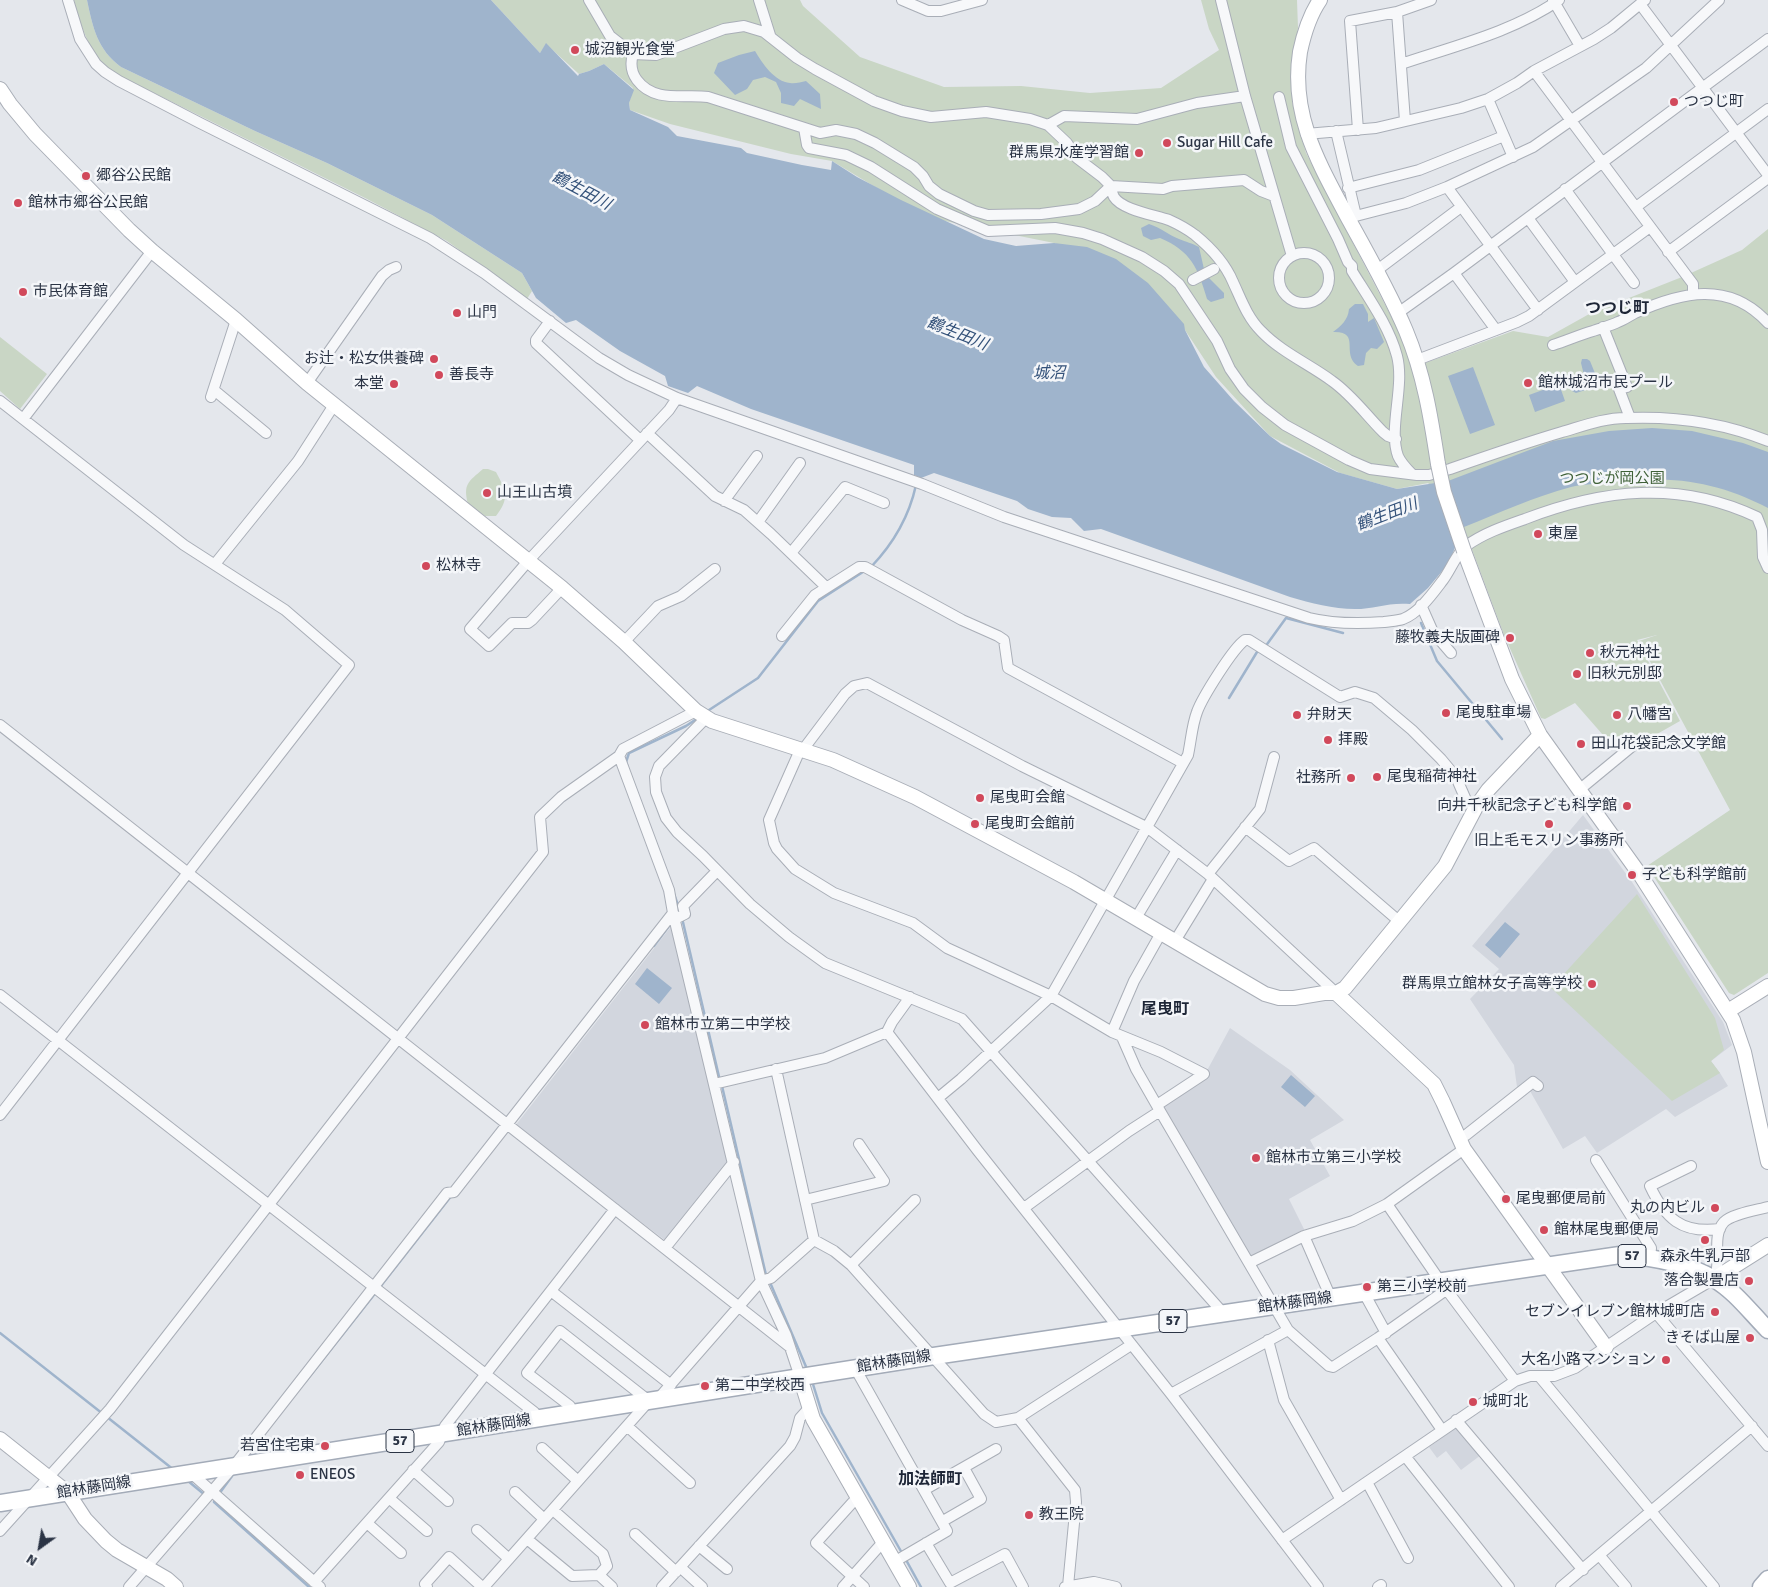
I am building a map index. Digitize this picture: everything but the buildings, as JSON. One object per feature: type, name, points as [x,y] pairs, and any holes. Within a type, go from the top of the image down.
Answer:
[{"type":"main road","name":"館林藤岡線","points":[[0,1503],[855,1368],[1364,1293],[1443,1286],[1547,1266],[1620,1255],[1650,1259],[1696,1271],[1714,1280],[1727,1289],[1768,1330]]},
{"type":"main road","points":[[1761,1587],[1768,1579]]},
{"type":"street","points":[[68,0],[80,40],[96,64],[105,72],[200,123],[430,238],[459,255],[612,367],[677,398],[917,482],[1004,518],[1308,618],[1347,624],[1403,619],[1421,605],[1450,572],[1464,547],[1477,539],[1500,528],[1551,509],[1612,496],[1670,492],[1712,500],[1757,516],[1762,530],[1763,557],[1768,568]]},
{"type":"street","points":[[589,0],[610,36],[633,54],[656,55],[716,31],[735,26],[756,28],[770,35],[782,47],[803,62],[874,101],[902,111],[931,117],[986,112],[1030,118],[1048,125],[1067,143],[1078,158],[1111,186],[1113,196],[1117,201],[1128,207],[1176,223],[1204,242],[1222,262],[1233,280],[1253,323],[1281,349],[1334,382],[1354,400],[1383,432],[1396,439]]},
{"type":"street","points":[[758,0],[770,35]]},
{"type":"street","points":[[902,0],[928,11],[941,12],[982,0]]},
{"type":"street","points":[[1221,0],[1245,96],[1292,256]]},
{"type":"street","points":[[1320,0],[1305,27],[1300,57],[1298,92],[1306,134],[1322,170],[1352,217],[1398,314],[1417,360],[1429,404],[1444,492],[1512,679],[1540,735],[1641,876],[1728,1011],[1737,1029],[1744,1052],[1768,1162]]},
{"type":"street","points":[[1358,130],[1350,21],[1397,12],[1431,0]]},
{"type":"street","points":[[1352,217],[1406,204],[1532,147],[1646,68],[1719,0]]},
{"type":"street","points":[[1401,64],[1486,35],[1523,20],[1556,1],[1580,46]]},
{"type":"street","points":[[1306,134],[1376,128],[1461,108],[1488,99],[1517,83],[1534,70],[1611,28],[1643,2],[1671,45],[1768,176],[1668,252]]},
{"type":"street","points":[[1397,12],[1405,121]]},
{"type":"street","points":[[1398,314],[1768,39]]},
{"type":"street","points":[[633,54],[630,63],[634,74],[639,83],[649,91],[665,96],[693,95],[708,97],[719,95],[820,133],[836,130],[856,134],[914,167],[929,186],[939,194],[974,211],[988,215],[1041,214],[1079,209],[1095,202],[1111,186],[1164,189],[1172,186],[1244,180],[1261,191],[1274,196]]},
{"type":"street","points":[[1534,70],[1693,284],[1693,294]]},
{"type":"street","points":[[0,90],[35,134],[152,251],[236,320],[334,405],[529,560],[624,642],[701,715],[846,765],[915,798],[1066,877],[1259,991],[1279,998],[1294,998],[1336,993],[1345,988],[1445,866],[1476,807],[1488,790],[1540,735]]},
{"type":"street","points":[[1048,125],[1064,116],[1137,119],[1197,103],[1245,96]]},
{"type":"street","points":[[1279,97],[1291,147],[1299,166],[1338,239],[1348,262],[1352,266],[1352,270],[1384,326],[1397,356],[1399,378],[1396,439],[1398,456],[1412,474]]},
{"type":"street","points":[[1488,99],[1513,157]]},
{"type":"street","points":[[1636,207],[1768,109]]},
{"type":"street","points":[[804,128],[809,148],[846,155],[871,167],[937,209],[988,231],[1055,228],[1083,232],[1142,257],[1164,270],[1179,284],[1218,341],[1230,369],[1244,389],[1262,407],[1285,425],[1349,460],[1370,469],[1429,475],[1577,428],[1604,421],[1630,418],[1686,419],[1724,425],[1768,441]]},
{"type":"street","points":[[1336,132],[1352,217]]},
{"type":"street","points":[[1348,188],[1419,170],[1504,136]]},
{"type":"street","points":[[1447,187],[1538,310]]},
{"type":"street","points":[[1565,189],[1634,283]]},
{"type":"street","points":[[1376,271],[1461,207]]},
{"type":"street","points":[[1528,218],[1575,282]]},
{"type":"street","points":[[1417,360],[1518,322],[1538,310],[1650,227]]},
{"type":"street","points":[[22,419],[152,251]]},
{"type":"street","points":[[1299,253],[1315,255],[1326,266],[1329,283],[1326,291],[1320,298],[1304,303],[1295,301],[1282,291],[1279,275],[1281,268],[1292,256],[1299,253]]},
{"type":"street","points":[[308,383],[382,276],[396,267]]},
{"type":"street","points":[[1193,280],[1214,269]]},
{"type":"street","points":[[1454,273],[1496,330]]},
{"type":"street","points":[[1553,345],[1618,322],[1632,314],[1668,300],[1693,294],[1710,294],[1732,298],[1752,309],[1768,323]]},
{"type":"street","points":[[236,320],[213,394],[266,433]]},
{"type":"street","points":[[550,321],[536,340],[541,349],[715,496],[744,510],[792,553],[826,587]]},
{"type":"street","points":[[1603,327],[1627,387],[1619,389],[1630,418]]},
{"type":"street","points":[[562,588],[532,620],[512,623],[489,646],[470,629],[529,560],[669,410],[677,398]]},
{"type":"street","points":[[0,401],[184,545],[285,610],[349,665],[0,1115]]},
{"type":"street","points":[[215,564],[298,461],[334,405]]},
{"type":"street","points":[[724,502],[757,456]]},
{"type":"street","points":[[758,522],[800,464]]},
{"type":"street","points":[[792,553],[845,487],[884,503]]},
{"type":"street","points":[[782,636],[808,602],[826,587],[859,566],[869,569],[962,620],[1004,640],[1008,668],[1183,763]]},
{"type":"street","points":[[624,642],[658,606],[681,596],[715,569]]},
{"type":"street","points":[[1421,605],[1434,632],[1451,653]]},
{"type":"street","points":[[938,1098],[1051,996],[1188,755],[1197,711],[1223,667],[1240,643],[1245,640],[1249,640],[1340,697],[1355,692],[1374,698],[1412,730],[1441,759],[1456,777],[1466,800],[1476,807]]},
{"type":"street","points":[[1024,1208],[1204,1074],[1161,1052],[1122,1037],[1051,996],[947,948],[913,923],[834,893],[814,883],[788,863],[774,843],[769,820],[800,750],[845,694],[854,686],[868,683],[1022,766],[1148,828],[1210,876],[1434,1084],[1461,1144],[1606,1347]]},
{"type":"street","points":[[0,1532],[108,1411],[543,852],[540,817],[561,797],[618,756],[623,749],[701,715]]},
{"type":"street","points":[[701,715],[659,766],[655,777],[656,792],[666,818],[677,832],[750,904],[789,937],[826,963],[962,1019],[1224,1314]]},
{"type":"street","points":[[0,725],[790,1346]]},
{"type":"street","points":[[1579,790],[1636,743]]},
{"type":"street","points":[[618,756],[669,890],[761,1281],[790,1346],[813,1419],[909,1587]]},
{"type":"street","points":[[1175,941],[1210,876],[1260,809],[1274,758]]},
{"type":"street","points":[[1246,827],[1289,861],[1314,848],[1400,922]]},
{"type":"street","points":[[1136,918],[1177,850]]},
{"type":"street","points":[[129,1587],[213,1492],[447,1193],[454,1192],[674,916],[685,914],[683,906],[718,872]]},
{"type":"street","points":[[1112,1032],[1134,981],[1161,933]]},
{"type":"street","points":[[1728,1011],[1768,986]]},
{"type":"street","points":[[0,995],[540,1418]]},
{"type":"street","points":[[714,1084],[825,1058],[887,1032],[910,997]]},
{"type":"street","points":[[887,1032],[1171,1394],[1318,1587]]},
{"type":"street","points":[[1122,1037],[1136,1069],[1288,1330],[1329,1366],[1333,1367],[1382,1336],[1443,1286]]},
{"type":"street","points":[[776,1069],[814,1240],[834,1251],[851,1265],[987,1417],[996,1422],[1018,1418],[1131,1345]]},
{"type":"street","points":[[1248,1263],[1304,1236],[1353,1221],[1387,1204],[1461,1144],[1466,1135],[1533,1082],[1538,1086]]},
{"type":"street","points":[[805,1200],[884,1181],[859,1144]]},
{"type":"street","points":[[1596,1160],[1651,1248],[1650,1259]]},
{"type":"street","points":[[665,1248],[734,1162]]},
{"type":"street","points":[[1691,1166],[1650,1186],[1666,1214],[1681,1225],[1699,1230],[1720,1229]]},
{"type":"street","points":[[851,1265],[916,1200]]},
{"type":"street","points":[[1387,1204],[1443,1286],[1515,1380]]},
{"type":"street","points":[[1714,1280],[1717,1268],[1718,1237],[1724,1222],[1733,1217],[1768,1207]]},
{"type":"street","points":[[191,1473],[317,1584],[367,1523],[369,1518],[439,1442],[445,1426],[616,1209]]},
{"type":"street","points":[[1304,1236],[1331,1298]]},
{"type":"street","points":[[428,1587],[425,1584],[449,1557],[483,1587],[626,1426],[670,1385],[761,1281],[771,1278],[814,1240]]},
{"type":"street","points":[[1282,1540],[1515,1380],[1539,1376],[1554,1376],[1575,1368],[1656,1313],[1714,1280],[1768,1244]]},
{"type":"street","points":[[551,1291],[670,1385]]},
{"type":"street","points":[[1364,1293],[1382,1336],[1442,1430]]},
{"type":"street","points":[[1656,1313],[1768,1446]]},
{"type":"street","points":[[1171,1394],[1288,1330]]},
{"type":"street","points":[[572,1414],[570,1406],[527,1373],[560,1331],[653,1401]]},
{"type":"street","points":[[1268,1340],[1284,1400],[1341,1500]]},
{"type":"street","points":[[855,1368],[947,1531],[894,1562]]},
{"type":"street","points":[[1539,1376],[1714,1587]]},
{"type":"street","points":[[662,1587],[790,1446],[795,1437],[800,1418],[809,1408]]},
{"type":"street","points":[[1018,1418],[1075,1490],[1076,1502],[1066,1586],[1094,1582],[1116,1587]]},
{"type":"street","points":[[1456,1420],[1582,1570]]},
{"type":"street","points":[[626,1426],[690,1483]]},
{"type":"street","points":[[1561,1587],[1752,1426]]},
{"type":"street","points":[[0,1439],[68,1493],[85,1519],[106,1541],[176,1587]]},
{"type":"street","points":[[542,1448],[578,1481]]},
{"type":"street","points":[[924,1490],[996,1449]]},
{"type":"street","points":[[1405,1456],[1509,1587]]},
{"type":"street","points":[[942,1521],[981,1499],[964,1468]]},
{"type":"street","points":[[413,1470],[448,1500]]},
{"type":"street","points":[[1367,1482],[1408,1558]]},
{"type":"street","points":[[515,1492],[544,1519]]},
{"type":"street","points":[[388,1498],[427,1531]]},
{"type":"street","points":[[858,1498],[816,1543],[864,1587]]},
{"type":"street","points":[[553,1510],[603,1554],[607,1566],[600,1575]]},
{"type":"street","points":[[367,1523],[401,1553]]},
{"type":"street","points":[[477,1530],[509,1559]]},
{"type":"street","points":[[635,1534],[678,1570],[702,1587]]},
{"type":"street","points":[[527,1539],[572,1576],[600,1575],[612,1587]]},
{"type":"street","points":[[843,1587],[883,1542]]},
{"type":"street","points":[[926,1543],[950,1582],[1005,1554],[1023,1587]]},
{"type":"street","points":[[699,1546],[727,1569]]},
{"type":"street","points":[[1600,1556],[1626,1587]]},
{"type":"shaded area","name":"群馬県立館林女子高等学校","points":[[1583,815],[1632,882],[1723,1022],[1732,1045],[1711,1061],[1728,1086],[1675,1117],[1666,1109],[1597,1153],[1585,1136],[1563,1149],[1530,1091],[1524,1095],[1517,1087],[1514,1065],[1470,999],[1499,969],[1472,946]]},
{"type":"shaded area","name":"館林市立第二中学校","points":[[673,924],[729,1160],[666,1241],[515,1126]]},
{"type":"shaded area","name":"館林市立第三小学校","points":[[1230,1028],[1290,1070],[1344,1120],[1310,1140],[1330,1176],[1289,1199],[1305,1231],[1297,1233],[1250,1258],[1160,1105],[1203,1078]]},
{"type":"shaded area","points":[[1457,1427],[1481,1455],[1461,1470],[1446,1451],[1437,1458],[1429,1447]]},
{"type":"green space","points":[[74,0],[87,0],[94,29],[101,45],[106,53],[121,67],[327,163],[432,215],[522,273],[532,291],[527,299],[447,241],[110,71],[91,47]]},
{"type":"green space","name":"つつじが岡公園","points":[[491,0],[800,0],[803,6],[860,57],[944,87],[1021,86],[1090,93],[1161,88],[1219,50],[1209,29],[1201,0],[1297,0],[1298,28],[1294,53],[1292,102],[1306,153],[1417,366],[1513,331],[1548,337],[1591,313],[1682,277],[1742,250],[1768,229],[1768,973],[1734,995],[1729,993],[1647,866],[1730,810],[1639,641],[1657,635],[1637,640],[1680,721],[1643,742],[1635,751],[1610,743],[1575,703],[1545,719],[1541,718],[1504,635],[1459,515],[1428,483],[1397,489],[1340,473],[1270,436],[1216,377],[1185,330],[1124,266],[1054,243],[925,217],[832,161],[791,154],[670,124],[630,110],[629,103],[633,88],[604,64],[579,74],[546,44],[540,53]]},
{"type":"green space","points":[[0,337],[47,374],[20,409],[0,391]]},
{"type":"green space","points":[[483,469],[496,472],[504,490],[505,499],[496,516],[485,516],[468,504],[466,492],[468,484]]},
{"type":"green space","points":[[1637,894],[1715,1018],[1724,1050],[1711,1061],[1720,1073],[1672,1101],[1551,988]]},
{"type":"water","name":"城沼","points":[[87,0],[491,0],[540,53],[546,43],[578,76],[604,64],[634,90],[629,103],[630,110],[668,127],[677,136],[741,148],[747,153],[831,170],[832,161],[857,177],[901,200],[984,239],[1016,246],[1054,243],[1087,247],[1116,259],[1148,283],[1184,324],[1185,330],[1204,367],[1234,401],[1270,436],[1281,444],[1337,472],[1397,489],[1448,481],[1553,441],[1609,431],[1652,428],[1692,431],[1743,443],[1768,452],[1768,508],[1729,491],[1690,482],[1651,479],[1576,486],[1530,500],[1464,527],[1448,564],[1428,588],[1410,604],[1347,609],[1290,597],[1101,529],[1084,531],[1071,518],[1052,517],[1028,509],[1017,501],[934,473],[921,478],[914,475],[914,465],[751,409],[697,386],[688,393],[668,386],[665,376],[620,351],[576,320],[566,323],[536,298],[522,273],[432,215],[327,163],[121,67],[106,53],[101,45],[94,29]]},
{"type":"water","points":[[755,51],[774,76],[784,82],[798,83],[806,81],[820,94],[821,109],[800,99],[794,106],[781,103],[781,93],[776,82],[765,77],[753,80],[747,89],[735,95],[714,73],[718,63]]},
{"type":"water","points":[[1149,224],[1199,247],[1204,269],[1208,277],[1224,293],[1224,298],[1211,302],[1207,299],[1192,262],[1179,249],[1160,238],[1151,240],[1143,236],[1141,228]]},
{"type":"water","points":[[1355,304],[1363,304],[1368,314],[1368,322],[1374,318],[1384,342],[1377,349],[1371,348],[1366,353],[1364,365],[1358,366],[1353,361],[1347,335],[1333,332],[1344,322],[1349,309]]},
{"type":"water","points":[[1582,359],[1590,361],[1599,383],[1598,386],[1576,393],[1572,391],[1570,385],[1584,375]]},
{"type":"water","points":[[1473,367],[1495,425],[1470,434],[1448,376]]},
{"type":"water","points":[[1559,384],[1565,401],[1535,412],[1529,395]]},
{"type":"water","points":[[1505,922],[1520,934],[1500,958],[1485,945]]},
{"type":"water","points":[[647,968],[672,988],[659,1004],[635,984]]},
{"type":"water","points":[[1291,1075],[1315,1096],[1305,1107],[1281,1087]]},
{"type":"waterway","points":[[871,567],[899,529],[909,508],[916,485]]},
{"type":"waterway","points":[[706,712],[758,678],[818,601],[866,570]]},
{"type":"waterway","points":[[1265,647],[1286,618],[1343,633]]},
{"type":"waterway","points":[[1421,623],[1437,661],[1502,739]]},
{"type":"waterway","points":[[1229,698],[1260,650]]},
{"type":"waterway","points":[[627,765],[629,753],[686,726],[698,718]]},
{"type":"waterway","points":[[674,894],[679,908]]},
{"type":"waterway","points":[[682,918],[720,1081]]},
{"type":"waterway","points":[[654,946],[672,922]]},
{"type":"waterway","points":[[722,1086],[766,1275]]},
{"type":"waterway","points":[[380,1287],[452,1195]]},
{"type":"waterway","points":[[769,1280],[807,1369]]},
{"type":"waterway","points":[[306,1381],[377,1291]]},
{"type":"waterway","points":[[0,1333],[103,1414]]},
{"type":"waterway","points":[[812,1381],[822,1413],[902,1553]]},
{"type":"waterway","points":[[107,1417],[174,1470]]},
{"type":"waterway","points":[[219,1494],[235,1472]]},
{"type":"waterway","points":[[188,1481],[205,1495]]},
{"type":"waterway","points":[[216,1499],[214,1502],[309,1587]]},
{"type":"waterway","points":[[905,1558],[921,1587]]},
{"type":"place","name":"城沼観光食堂","points":[[575,50]]},
{"type":"place","name":"つつじ町","points":[[1674,102]]},
{"type":"place","name":"Sugar Hill Cafe","points":[[1167,143]]},
{"type":"place","name":"群馬県水産学習館","points":[[1139,153]]},
{"type":"place","name":"郷谷公民館","points":[[86,176]]},
{"type":"place","name":"館林市郷谷公民館","points":[[18,203]]},
{"type":"place","name":"市民体育館","points":[[23,292]]},
{"type":"place","name":"山門","points":[[457,313]]},
{"type":"place","name":"お辻・松女供養碑","points":[[434,359]]},
{"type":"place","name":"善長寺","points":[[439,375]]},
{"type":"place","name":"館林城沼市民プール","points":[[1528,383]]},
{"type":"place","name":"本堂","points":[[394,384]]},
{"type":"place","name":"山王山古墳","points":[[487,493]]},
{"type":"place","name":"東屋","points":[[1538,534]]},
{"type":"place","name":"松林寺","points":[[426,566]]},
{"type":"place","name":"藤牧義夫版画碑","points":[[1510,638]]},
{"type":"place","name":"秋元神社","points":[[1590,653]]},
{"type":"place","name":"旧秋元別邸","points":[[1577,674]]},
{"type":"place","name":"尾曳駐車場","points":[[1446,713]]},
{"type":"place","name":"弁財天","points":[[1297,715]]},
{"type":"place","name":"八幡宮","points":[[1617,715]]},
{"type":"place","name":"拝殿","points":[[1328,740]]},
{"type":"place","name":"田山花袋記念文学館","points":[[1581,744]]},
{"type":"place","name":"尾曳稲荷神社","points":[[1377,777]]},
{"type":"place","name":"社務所","points":[[1351,778]]},
{"type":"place","name":"尾曳町会館","points":[[980,798]]},
{"type":"place","name":"向井千秋記念子ども科学館","points":[[1627,806]]},
{"type":"place","name":"尾曳町会館前","points":[[975,824]]},
{"type":"place","name":"旧上毛モスリン事務所","points":[[1549,824]]},
{"type":"place","name":"子ども科学館前","points":[[1632,875]]},
{"type":"place","name":"群馬県立館林女子高等学校","points":[[1592,984]]},
{"type":"place","name":"館林市立第二中学校","points":[[645,1025]]},
{"type":"place","name":"館林市立第三小学校","points":[[1256,1158]]},
{"type":"place","name":"尾曳郵便局前","points":[[1506,1199]]},
{"type":"place","name":"丸の内ビル","points":[[1715,1208]]},
{"type":"place","name":"館林尾曳郵便局","points":[[1544,1230]]},
{"type":"place","name":"森永牛乳戸部","points":[[1705,1240]]},
{"type":"place","name":"落合製畳店","points":[[1749,1281]]},
{"type":"place","name":"第三小学校前","points":[[1367,1287]]},
{"type":"place","name":"セブンイレブン館林城町店","points":[[1715,1312]]},
{"type":"place","name":"きそば山屋","points":[[1750,1338]]},
{"type":"place","name":"大名小路マンション","points":[[1666,1360]]},
{"type":"place","name":"第二中学校西","points":[[705,1386]]},
{"type":"place","name":"城町北","points":[[1473,1402]]},
{"type":"place","name":"若宮住宅東","points":[[325,1446]]},
{"type":"place","name":"ENEOS","points":[[300,1475]]},
{"type":"place","name":"教王院","points":[[1029,1515]]},
{"type":"district","name":"つつじ町","points":[[1617,309]]},
{"type":"district","name":"尾曳町","points":[[1165,1010]]},
{"type":"district","name":"加法師町","points":[[930,1480]]},
{"type":"water label","name":"鶴生田川","points":[[581,191]]},
{"type":"water label","name":"鶴生田川","points":[[957,334]]},
{"type":"water label","name":"鶴生田川","points":[[1387,515]]}]
